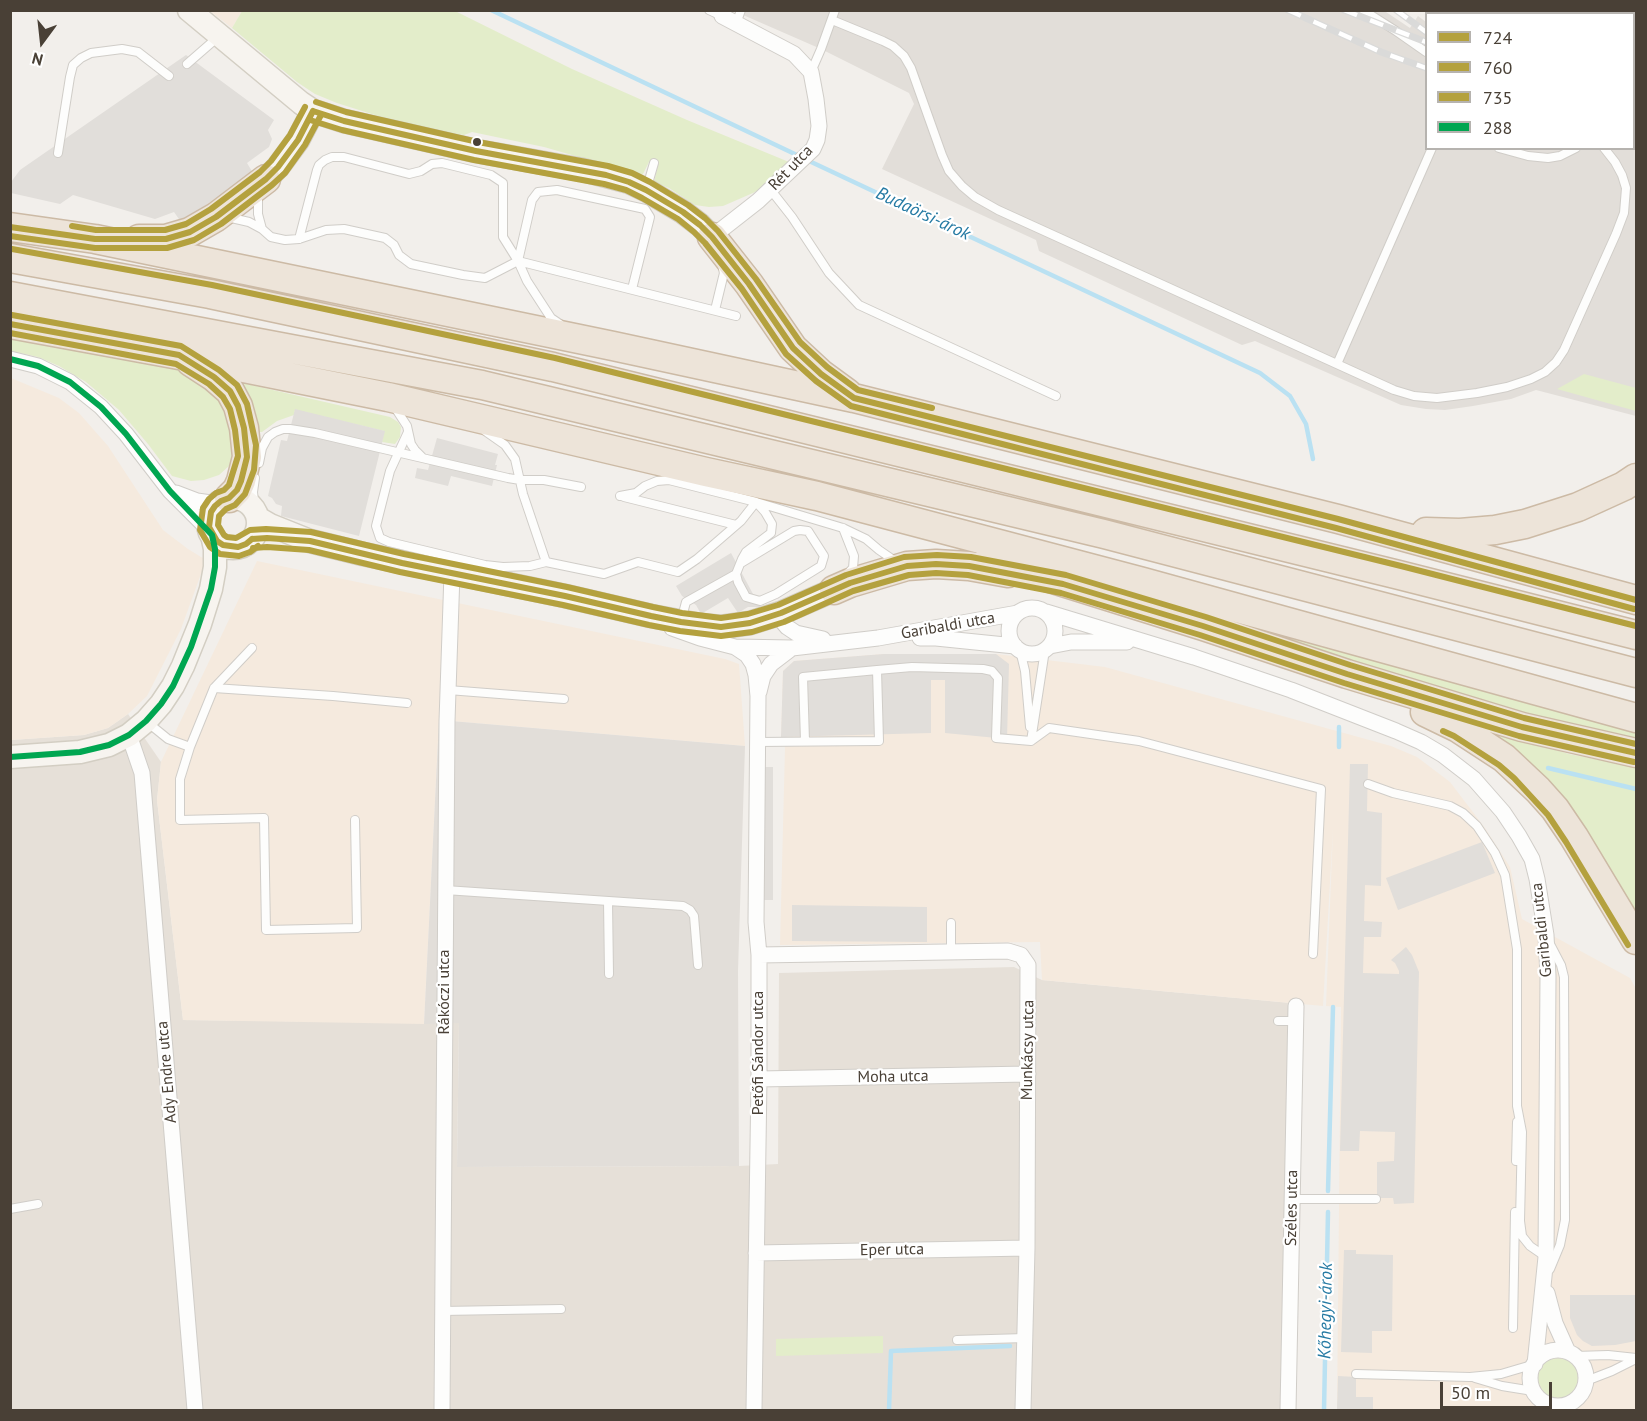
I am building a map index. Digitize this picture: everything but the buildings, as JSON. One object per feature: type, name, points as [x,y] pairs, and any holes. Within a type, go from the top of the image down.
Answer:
[{"type":"highway","points":[[95,238],[166,239],[190,232],[216,217],[266,179]]},
{"type":"highway","points":[[10,227],[95,238],[854,398],[1338,519],[1636,600]]},
{"type":"highway","points":[[712,237],[749,284],[793,348],[821,374],[854,398]]},
{"type":"highway","points":[[10,258],[210,294],[553,367],[1410,577],[1636,635]]},
{"type":"highway","points":[[10,296],[482,385],[1104,534],[1636,673]]},
{"type":"highway","points":[[10,324],[388,397],[829,499],[1155,585],[1636,718]]},
{"type":"highway","points":[[178,355],[214,377],[230,392],[238,406],[247,444],[247,457],[237,490],[225,500]]},
{"type":"highway","points":[[706,472],[1522,727],[1636,753]]},
{"type":"highway","points":[[1338,519],[1427,533],[1495,530],[1525,524],[1578,507],[1636,478]]},
{"type":"highway","points":[[834,590],[907,566],[936,564],[969,566],[1063,584]]},
{"type":"highway","points":[[1347,674],[1458,728],[1504,758],[1520,772],[1555,809],[1636,940]]},
{"type":"street","points":[[189,10],[313,111],[344,121],[476,151],[606,175],[629,182],[683,212],[712,237]]},
{"type":"street","points":[[715,13],[739,17],[794,54],[811,72]]},
{"type":"street","name":"Rét utca","points":[[712,237],[770,189],[813,149],[819,126],[811,72]]},
{"type":"street","points":[[266,179],[298,140],[313,111]]},
{"type":"street","points":[[10,359],[38,366],[70,382],[101,407],[126,434],[170,490],[217,541],[231,547],[251,528]]},
{"type":"street","points":[[170,490],[197,501],[211,503],[236,498],[250,504],[251,528],[211,590]]},
{"type":"street","points":[[10,757],[80,752],[109,745],[137,728],[161,704],[183,666],[211,590],[215,549],[209,527],[211,512],[215,506],[225,500]]},
{"type":"street","name":"Garibaldi utca","points":[[251,528],[267,538],[310,541],[651,616],[721,627],[750,623],[781,614],[834,590]]},
{"type":"street","name":"Rákóczi utca","points":[[442,1410],[445,890],[452,573]]},
{"type":"street","points":[[1029,608],[1046,612],[1055,628],[1054,638],[1048,648],[1030,654],[1017,648],[1009,629],[1018,613],[1029,608]]},
{"type":"street","name":"Garibaldi utca","points":[[1046,612],[1194,657],[1356,714],[1396,731],[1443,755],[1474,779],[1485,790],[1519,836],[1535,869],[1546,935],[1548,976],[1546,1257],[1535,1364]]},
{"type":"street","name":"Garibaldi utca","points":[[651,616],[675,629],[735,647],[792,648],[878,638],[1018,613]]},
{"type":"street","name":"Garibaldi utca","points":[[781,614],[783,621],[796,633],[838,642]]},
{"type":"street","name":"Garibaldi utca","points":[[878,638],[936,638],[1017,648]]},
{"type":"street","name":"Garibaldi utca","points":[[1048,648],[1071,642],[1142,642]]},
{"type":"street","name":"Petőfi Sándor utca","points":[[735,647],[747,654],[753,664],[758,696],[756,922],[759,955],[759,1079],[754,1410]]},
{"type":"street","name":"Petőfi Sándor utca","points":[[758,696],[764,676],[771,664],[792,648]]},
{"type":"street","name":"Ady Endre utca","points":[[137,728],[195,1410]]},
{"type":"street","name":"Munkácsy utca","points":[[759,955],[1008,951],[1021,955],[1028,965],[1027,1248],[1023,1410]]},
{"type":"street","name":"Széles utca","points":[[1288,1410],[1296,1006]]},
{"type":"street","name":"Moha utca","points":[[759,1079],[1028,1074]]},
{"type":"street","name":"Eper utca","points":[[756,1253],[1027,1248]]},
{"type":"street","name":"Garibaldi utca","points":[[1544,1281],[1555,1323],[1571,1354]]},
{"type":"street","points":[[1584,1387],[1577,1399],[1569,1404],[1548,1407],[1533,1390],[1531,1377],[1535,1364],[1550,1352],[1571,1354],[1584,1367],[1587,1408]]},
{"type":"lane","points":[[811,72],[835,10]]},
{"type":"lane","points":[[1363,10],[1425,51]]},
{"type":"lane","points":[[832,20],[883,41],[904,56],[911,68],[949,171],[975,197],[998,210],[1394,390],[1414,396],[1437,398],[1508,387],[1545,372],[1556,362],[1564,350],[1624,213],[1626,188],[1615,162],[1606,150]]},
{"type":"lane","points":[[187,64],[219,36]]},
{"type":"lane","points":[[58,153],[70,77],[73,65],[81,58],[101,51],[122,49],[138,52],[169,76]]},
{"type":"lane","points":[[1337,364],[1431,150]]},
{"type":"lane","points":[[1506,150],[1548,158],[1560,156],[1572,150]]},
{"type":"lane","points":[[299,239],[319,165],[332,157],[344,157],[409,174],[421,171],[432,164],[442,163],[491,175],[503,183],[503,237],[551,318],[563,326]]},
{"type":"lane","points":[[646,190],[654,163]]},
{"type":"lane","points":[[262,230],[257,202],[266,179]]},
{"type":"lane","points":[[770,189],[792,217],[829,273],[859,305],[1056,396]]},
{"type":"lane","points":[[518,261],[532,200],[538,192],[557,190],[645,210],[650,217],[632,289]]},
{"type":"lane","points":[[216,217],[232,217],[249,222],[271,237],[285,240],[299,239],[326,230],[344,229],[385,238],[394,245],[399,255],[411,264],[463,275],[485,278],[518,261],[736,316]]},
{"type":"lane","points":[[712,237],[719,252],[724,273],[714,310]]},
{"type":"lane","points":[[573,330],[613,346]]},
{"type":"lane","points":[[388,397],[407,426],[411,444],[423,458]]},
{"type":"lane","points":[[451,411],[489,433],[505,445],[515,459],[523,494],[546,562]]},
{"type":"lane","points":[[251,528],[253,492],[262,448],[268,437],[275,432],[290,429],[520,480],[544,480],[580,486]]},
{"type":"lane","points":[[408,432],[390,471],[377,522],[377,532],[380,538],[485,565],[530,566],[546,562],[604,574],[638,562],[678,572],[697,559],[736,525],[756,502]]},
{"type":"lane","points":[[736,525],[620,496],[636,493],[657,481],[669,480],[756,502],[843,528],[866,539],[892,559],[907,566]]},
{"type":"lane","points":[[681,622],[686,602],[736,574],[746,552],[771,533],[772,524],[756,502]]},
{"type":"lane","points":[[834,590],[852,568],[854,556],[843,528]]},
{"type":"lane","points":[[736,574],[747,597],[760,601],[776,594],[821,566],[824,556],[808,531],[800,530],[794,531],[741,563]]},
{"type":"lane","points":[[252,648],[214,688],[190,747],[180,779],[180,820],[264,818],[266,930],[357,928],[355,820]]},
{"type":"lane","points":[[1017,648],[1025,671],[1031,741]]},
{"type":"lane","points":[[1031,741],[1048,648]]},
{"type":"lane","points":[[805,741],[803,677],[912,667],[983,669],[992,671],[998,678],[996,738],[1031,741],[1049,728],[1139,741],[1321,789],[1313,954]]},
{"type":"lane","points":[[757,742],[879,741],[877,670]]},
{"type":"lane","points":[[214,688],[406,703]]},
{"type":"lane","points":[[448,690],[564,699]]},
{"type":"lane","points":[[137,728],[190,747]]},
{"type":"lane","points":[[1368,784],[1393,793],[1450,806],[1463,813],[1477,826],[1495,853],[1505,875],[1516,949],[1517,1106],[1513,1328]]},
{"type":"lane","points":[[445,890],[683,906],[694,916],[698,965]]},
{"type":"lane","points":[[608,901],[609,974]]},
{"type":"lane","points":[[951,923],[951,952]]},
{"type":"lane","points":[[1544,1281],[1560,1245],[1565,1220],[1564,978],[1561,965],[1546,935]]},
{"type":"lane","points":[[1278,1021],[1296,1021]]},
{"type":"lane","points":[[1517,1106],[1522,1132],[1520,1181],[1522,1236],[1530,1246],[1546,1257]]},
{"type":"lane","points":[[1292,1199],[1376,1199]]},
{"type":"lane","points":[[10,1209],[38,1204]]},
{"type":"lane","points":[[442,1311],[561,1309]]},
{"type":"lane","points":[[957,1340],[1025,1338]]},
{"type":"lane","points":[[1571,1354],[1608,1355],[1636,1359]]},
{"type":"lane","points":[[1584,1387],[1636,1359]]},
{"type":"lane","points":[[1356,1374],[1470,1377],[1501,1374],[1535,1364]]},
{"type":"lane","points":[[1470,1377],[1502,1386],[1533,1390]]},
{"type":"shaded area","points":[[1383,10],[1410,28],[1418,16],[1425,21],[1425,150],[1635,150],[1636,134],[1636,416],[1536,390],[1511,399],[1445,410],[1401,405],[1255,341],[1242,345],[1039,251],[1036,240],[882,169],[914,104],[909,93],[821,49],[734,11]]},
{"type":"shaded area","points":[[210,11],[242,11],[232,28]]},
{"type":"shaded area","points":[[186,55],[274,120],[268,130],[272,139],[269,147],[247,163],[253,173],[181,222],[174,212],[155,219],[73,195],[60,204],[11,193],[11,182],[20,170]]},
{"type":"shaded area","points":[[11,378],[59,398],[79,413],[108,446],[163,530],[206,560],[181,629],[147,696],[128,714],[108,728],[84,735],[11,740]]},
{"type":"shaded area","points":[[295,409],[385,431],[359,536],[281,516],[282,506],[276,504],[268,496],[281,440],[287,441]]},
{"type":"shaded area","points":[[437,438],[498,454],[492,486],[451,476],[448,486],[415,478],[417,468],[428,470]]},
{"type":"shaded area","points":[[731,553],[760,607],[748,607],[738,613],[728,598],[701,614],[696,605],[682,596],[676,586]]},
{"type":"shaded area","points":[[257,561],[725,659],[739,664],[745,746],[439,720],[424,1024],[183,1020],[157,800],[161,762]]},
{"type":"shaded area","points":[[884,654],[996,654],[1105,667],[1391,746],[1417,757],[1450,782],[1485,828],[1510,867],[1522,919],[1630,978],[1636,989],[1636,1410],[1337,1410],[1341,1007],[1326,1006],[1333,829],[1323,1006],[1042,980],[1040,942],[780,945],[785,748],[781,737],[783,671],[794,661]]},
{"type":"shaded area","points":[[884,654],[996,654],[1009,664],[1007,739],[945,733],[945,680],[931,680],[931,733],[781,737],[783,671],[794,661]]},
{"type":"shaded area","points":[[128,714],[161,762],[157,800],[183,1020],[459,1023],[457,1167],[778,1164],[779,973],[1014,967],[1042,980],[1291,1003],[1284,1410],[11,1410],[11,740],[84,735],[108,728]]},
{"type":"shaded area","points":[[439,720],[745,746],[738,971],[739,1166],[457,1167],[459,1023],[424,1024]]},
{"type":"shaded area","points":[[1350,764],[1368,764],[1367,811],[1382,813],[1381,886],[1365,885],[1364,921],[1382,922],[1381,937],[1364,937],[1363,973],[1399,974],[1395,963],[1391,960],[1406,947],[1419,972],[1414,1203],[1394,1204],[1393,1198],[1377,1198],[1377,1162],[1394,1161],[1395,1132],[1360,1131],[1359,1151],[1340,1151]]},
{"type":"shaded area","points":[[757,767],[773,767],[773,900],[756,900]]},
{"type":"shaded area","points":[[1482,842],[1495,873],[1398,910],[1386,878]]},
{"type":"shaded area","points":[[792,905],[927,907],[927,942],[792,941]]},
{"type":"shaded area","points":[[1344,1250],[1356,1250],[1356,1254],[1393,1255],[1392,1331],[1372,1331],[1372,1353],[1341,1352]]},
{"type":"shaded area","points":[[1570,1295],[1636,1295],[1636,1341],[1592,1346],[1583,1341],[1577,1335],[1570,1318]]},
{"type":"shaded area","points":[[1338,1376],[1356,1377],[1356,1397],[1373,1397],[1373,1410],[1337,1410]]},
{"type":"green space","points":[[242,11],[455,11],[572,69],[789,162],[766,186],[753,193],[723,206],[695,205],[669,188],[654,182],[658,164],[649,162],[643,174],[638,174],[544,147],[472,132],[464,135],[445,132],[378,116],[315,94],[297,82],[232,28]]},
{"type":"green space","points":[[11,333],[175,365],[224,394],[234,453],[229,466],[219,475],[204,480],[191,481],[172,476],[119,410],[86,382],[59,366],[38,357],[11,351]]},
{"type":"green space","points":[[1584,374],[1636,388],[1636,411],[1557,389]]},
{"type":"green space","points":[[238,382],[390,417],[401,427],[400,437],[395,444],[382,442],[384,431],[295,410],[294,415],[277,421],[262,432],[258,432]]},
{"type":"green space","points":[[1035,560],[1636,730],[1636,749],[1580,736]]},
{"type":"green space","points":[[1502,734],[1569,754],[1636,767],[1636,929],[1498,740]]},
{"type":"green space","points":[[883,1336],[883,1353],[776,1356],[776,1339]]},
{"type":"green space","points":[[1558,1358],[1566,1359],[1572,1364],[1577,1370],[1577,1386],[1572,1392],[1566,1397],[1558,1398],[1550,1397],[1544,1392],[1539,1386],[1538,1378],[1539,1370],[1544,1364],[1550,1359]]},
{"type":"waterway","name":"Budaörsi-árok","points":[[491,10],[799,156]]},
{"type":"waterway","name":"Budaörsi-árok","points":[[807,160],[1260,373],[1290,396],[1306,424],[1313,459]]},
{"type":"waterway","name":"Kőhegyi-árok","points":[[1339,727],[1339,747]]},
{"type":"waterway","name":"Budaörsi-árok","points":[[1548,768],[1636,789]]},
{"type":"waterway","name":"Kőhegyi-árok","points":[[1328,1191],[1333,1007]]},
{"type":"waterway","name":"Kőhegyi-árok","points":[[1324,1410],[1328,1212]]},
{"type":"waterway","points":[[889,1410],[891,1351],[1010,1346]]},
{"type":"railway","points":[[1288,10],[1381,52],[1425,68]]},
{"type":"railway","points":[[1344,10],[1425,42]]},
{"type":"railway","points":[[1396,10],[1425,31]]},
{"type":"transit line","name":"735","points":[[316,102],[346,112],[478,142],[608,166],[632,173],[688,205],[705,218],[756,279],[800,342],[827,367],[858,390],[932,408]]},
{"type":"transit line","name":"735","points":[[72,226],[96,230],[165,230],[186,224],[211,209],[260,172],[290,135],[305,107]]},
{"type":"transit line","name":"724","points":[[313,111],[344,121],[476,151],[606,175],[646,190],[700,225],[749,284],[793,348],[821,374],[854,398],[1338,519],[1636,600]]},
{"type":"transit line","name":"724","points":[[10,227],[95,239],[166,239],[190,232],[216,217],[266,179],[298,140],[313,111]]},
{"type":"transit line","name":"760","points":[[10,236],[95,248],[167,248],[194,240],[221,224],[285,173],[305,145],[321,115]]},
{"type":"transit line","name":"760","points":[[310,120],[342,130],[474,160],[604,184],[626,190],[642,198],[678,219],[694,232],[742,289],[786,354],[816,381],[851,406],[1336,528],[1634,609]]},
{"type":"transit line","name":"735","points":[[12,249],[212,285],[555,358],[1636,626]]},
{"type":"transit line","name":"735","points":[[12,315],[181,346],[219,370],[237,385],[247,404],[256,445],[254,470],[245,494],[235,505],[226,509],[219,516],[218,525],[227,537],[236,538],[250,530],[266,529],[311,532],[653,607],[721,618],[748,614],[778,605],[846,575],[904,557],[937,555],[971,557],[1066,575],[1524,718],[1636,744]]},
{"type":"transit line","name":"724","points":[[10,324],[179,355],[214,377],[230,391],[238,406],[244,428],[247,457],[237,490],[215,506],[211,512],[209,527],[217,541],[223,545],[238,547],[252,539]]},
{"type":"transit line","name":"760","points":[[10,333],[176,364],[209,384],[223,397],[230,409],[238,456],[229,485],[209,499],[203,508],[200,530],[210,547],[220,554],[239,556],[258,546]]},
{"type":"transit line","name":"288","points":[[10,359],[38,366],[70,382],[101,407],[126,434],[170,491],[212,535],[215,549],[211,589],[191,647],[173,686],[146,721],[129,735],[109,745],[80,752],[10,757]]},
{"type":"transit line","name":"724","points":[[252,539],[310,541],[651,616],[721,627],[750,623],[781,613],[850,583],[907,566],[936,564],[969,566],[1063,584],[1522,727],[1636,753]]},
{"type":"transit line","name":"760","points":[[253,548],[309,550],[400,572],[649,625],[721,636],[752,632],[784,622],[853,591],[909,575],[936,573],[968,575],[1061,593],[1519,736],[1634,762]]},
{"type":"transit line","name":"760","points":[[1443,731],[1499,765],[1548,815],[1628,945]]}]
